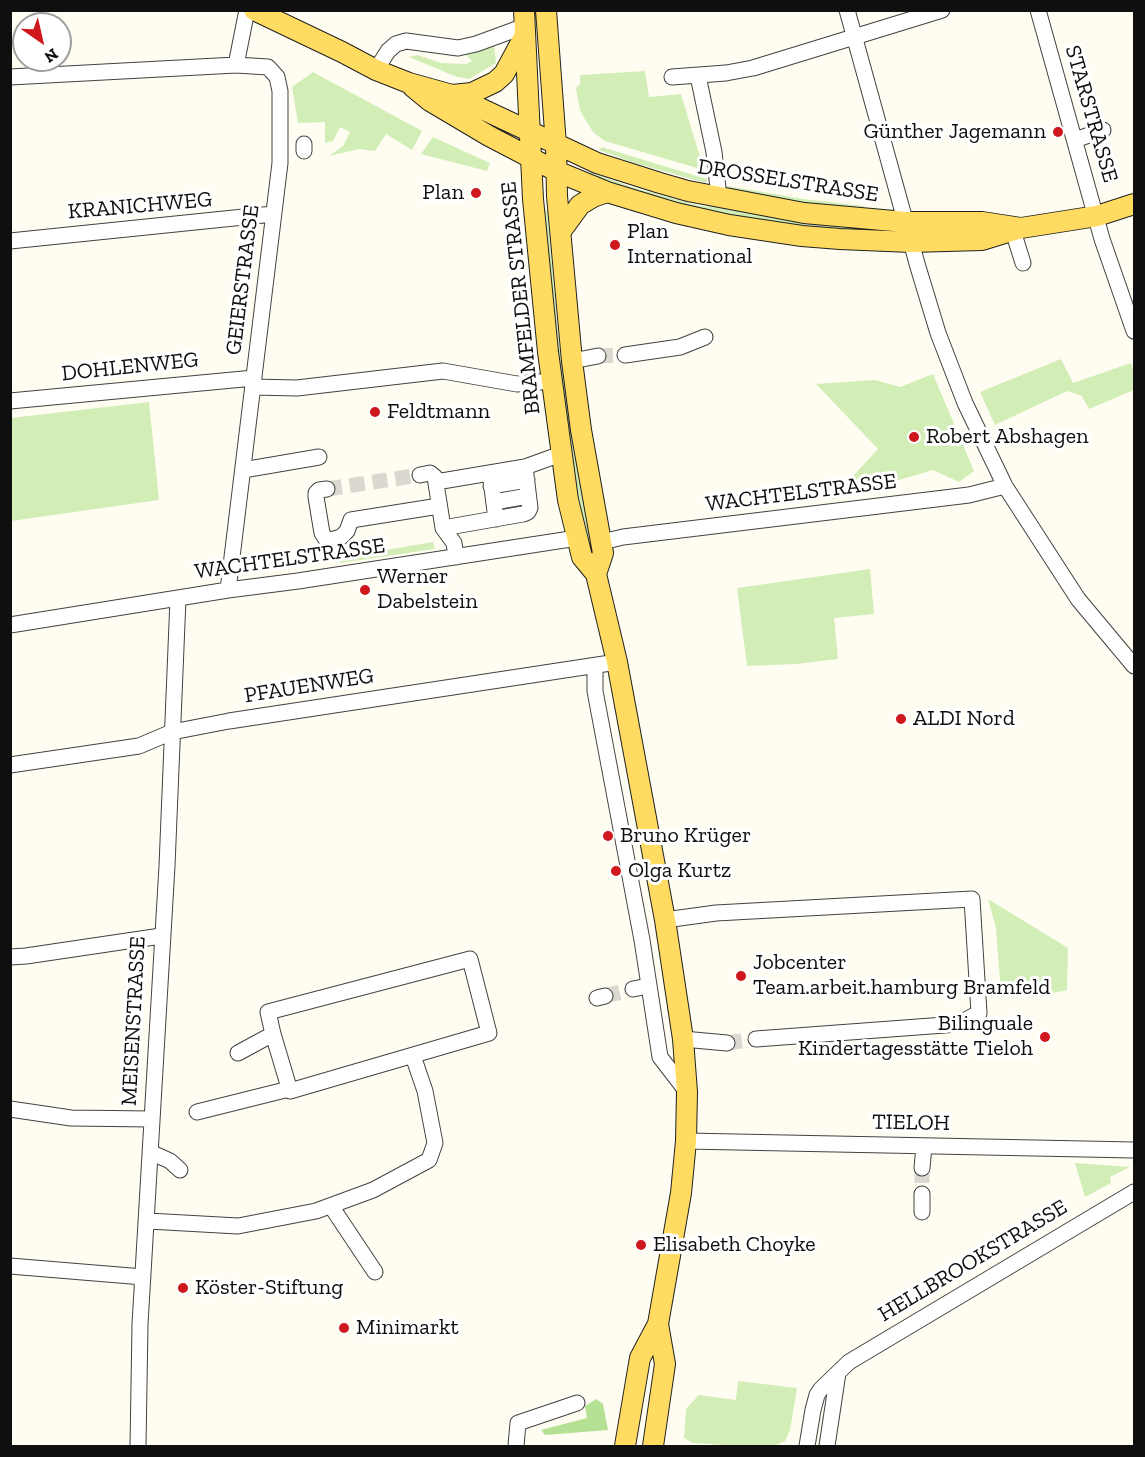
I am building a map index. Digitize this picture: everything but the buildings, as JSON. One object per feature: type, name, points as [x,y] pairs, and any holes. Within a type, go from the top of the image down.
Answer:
[{"type":"main road","points":[[254,10],[376,70],[409,83],[452,94],[472,93],[495,82],[504,74],[525,24]]},
{"type":"main road","name":"BRAMFELDER STRASSE","points":[[546,10],[557,196],[572,361],[581,430],[603,553],[596,574]]},
{"type":"main road","name":"BRAMFELDER STRASSE","points":[[525,24],[533,199],[561,453],[582,557],[596,574],[617,663],[665,920],[683,1040],[687,1092],[686,1142],[681,1193],[658,1324],[640,1358],[625,1446]]},
{"type":"main road","name":"DROSSELSTRASSE","points":[[409,83],[430,101],[496,140],[556,171],[607,192],[676,213],[729,225],[802,236],[910,242],[982,240],[1017,230],[1096,216],[1134,204]]},
{"type":"main road","name":"DROSSELSTRASSE","points":[[452,94],[597,163],[660,183],[804,213],[905,222],[982,222],[1017,230]]},
{"type":"main road","points":[[561,231],[580,206],[593,197],[607,192]]},
{"type":"main road","name":"BRAMFELDER STRASSE","points":[[653,1446],[665,1364],[658,1324]]},
{"type":"street","points":[[236,65],[247,10]]},
{"type":"street","points":[[847,10],[910,242],[938,333],[962,394],[1005,486],[1078,599],[1134,666]]},
{"type":"street","points":[[672,76],[698,76],[753,68],[942,10]]},
{"type":"street","name":"STARSTRASSE","points":[[1038,10],[1107,253],[1134,331]]},
{"type":"street","points":[[376,70],[388,51],[396,44],[406,41],[458,48],[476,44],[525,24]]},
{"type":"street","name":"GEIERSTRASSE","points":[[10,77],[236,65],[268,66],[277,77],[280,92],[280,152],[228,590]]},
{"type":"street","points":[[698,76],[714,152],[719,197]]},
{"type":"street","points":[[1075,140],[1103,130]]},
{"type":"street","name":"KRANICHWEG","points":[[10,241],[273,214]]},
{"type":"street","points":[[1017,230],[1023,263]]},
{"type":"street","points":[[625,355],[680,347],[705,337]]},
{"type":"street","points":[[572,361],[598,356]]},
{"type":"street","name":"DOHLENWEG","points":[[10,401],[254,382],[297,388],[443,371],[517,384],[552,381]]},
{"type":"street","points":[[494,502],[527,481],[561,453]]},
{"type":"street","points":[[243,470],[319,458]]},
{"type":"street","points":[[420,475],[434,474],[443,528],[454,543],[456,557]]},
{"type":"street","points":[[436,482],[491,479],[527,481]]},
{"type":"street","points":[[491,479],[496,519]]},
{"type":"street","points":[[443,528],[528,512],[530,508],[527,481]]},
{"type":"street","name":"WACHTELSTRASSE","points":[[602,542],[623,537],[969,495],[1005,486]]},
{"type":"street","points":[[327,489],[316,493],[322,533],[325,538],[332,540],[341,537],[347,531],[351,520],[440,506]]},
{"type":"street","name":"WACHTELSTRASSE","points":[[10,625],[577,538]]},
{"type":"street","name":"MEISENSTRASSE","points":[[138,1446],[143,1277],[148,1221],[161,936],[167,866],[178,599]]},
{"type":"street","name":"PFAUENWEG","points":[[10,765],[140,746],[172,732],[298,710],[617,663]]},
{"type":"street","points":[[595,667],[595,691],[626,849],[660,1058],[687,1092]]},
{"type":"street","points":[[665,920],[716,913],[972,899],[979,1013],[958,1024],[756,1039]]},
{"type":"street","points":[[10,957],[161,936]]},
{"type":"street","points":[[197,1112],[289,1089],[290,1091],[489,1033],[471,959],[268,1012],[289,1089]]},
{"type":"street","points":[[633,989],[648,986]]},
{"type":"street","points":[[238,1053],[273,1034]]},
{"type":"street","points":[[683,1040],[727,1043]]},
{"type":"street","points":[[148,1221],[238,1226],[331,1206],[373,1191],[429,1160],[435,1143],[425,1091],[413,1056]]},
{"type":"street","points":[[10,1109],[71,1118],[151,1119]]},
{"type":"street","name":"TIELOH","points":[[686,1142],[1134,1150]]},
{"type":"street","points":[[922,1168],[924,1146]]},
{"type":"street","points":[[149,1176],[180,1170],[170,1161],[150,1152]]},
{"type":"street","name":"HELLBROOKSTRASSE","points":[[807,1446],[817,1395],[859,1355],[1134,1192]]},
{"type":"street","points":[[922,1194],[922,1212]]},
{"type":"street","points":[[331,1206],[375,1272]]},
{"type":"street","points":[[10,1266],[143,1277]]},
{"type":"street","points":[[827,1446],[838,1373]]},
{"type":"street","points":[[516,1446],[518,1423],[577,1403]]},
{"type":"green space","points":[[494,45],[496,63],[469,79],[457,77],[409,57],[417,55],[441,63],[466,64],[472,61],[464,53]]},
{"type":"green space","points":[[645,71],[649,97],[681,94],[704,170],[605,141],[594,133],[586,121],[580,110],[576,88],[580,84],[580,75]]},
{"type":"green space","points":[[313,72],[422,131],[412,150],[386,134],[375,151],[359,149],[329,156],[343,146],[350,132],[340,127],[333,141],[325,143],[325,122],[298,123],[292,87]]},
{"type":"green space","points":[[433,137],[490,163],[487,171],[421,154]]},
{"type":"green space","points":[[602,147],[707,179],[706,183],[634,163],[599,150]]},
{"type":"green space","points":[[590,172],[635,188],[701,206],[732,208],[860,226],[862,232],[706,212],[588,177]]},
{"type":"green space","points":[[727,186],[864,206],[865,210],[845,209],[732,191]]},
{"type":"green space","points":[[547,210],[559,343],[578,473],[594,559],[591,560],[573,479],[561,407],[543,211]]},
{"type":"green space","points":[[1061,359],[1073,383],[1131,363],[1134,373],[1134,390],[1089,409],[1082,396],[1067,391],[995,425],[980,392]]},
{"type":"green space","points":[[933,374],[974,471],[959,482],[933,470],[831,500],[878,449],[816,384],[875,380],[900,387]]},
{"type":"green space","points":[[149,402],[159,500],[11,521],[11,418]]},
{"type":"green space","points":[[433,542],[435,549],[340,563],[338,558]]},
{"type":"green space","points":[[870,569],[874,614],[834,618],[838,659],[747,666],[737,588]]},
{"type":"green space","points":[[988,899],[1068,948],[1067,990],[1034,997],[1001,994],[996,928]]},
{"type":"green space","points":[[1075,1163],[1130,1167],[1110,1177],[1111,1183],[1085,1197]]},
{"type":"green space","points":[[738,1381],[797,1388],[790,1430],[785,1441],[774,1446],[740,1446],[693,1443],[684,1438],[686,1409],[699,1395],[736,1400]]},
{"type":"green space","points":[[596,1399],[603,1404],[608,1430],[545,1435],[541,1430],[587,1418],[585,1406]]},
{"type":"tunnel","points":[[598,356],[625,355]]},
{"type":"tunnel","points":[[327,489],[420,475]]},
{"type":"tunnel","points":[[605,996],[633,989]]},
{"type":"tunnel","points":[[727,1043],[756,1039]]},
{"type":"tunnel","points":[[922,1168],[922,1194]]},
{"type":"place","name":"Günther Jagemann","points":[[1058,132]]},
{"type":"place","name":"Plan","points":[[476,193]]},
{"type":"place","name":"Plan International","points":[[615,245]]},
{"type":"place","name":"Feldtmann","points":[[375,412]]},
{"type":"place","name":"Robert Abshagen","points":[[914,437]]},
{"type":"place","name":"Werner Dabelstein","points":[[365,590]]},
{"type":"place","name":"ALDI Nord","points":[[901,719]]},
{"type":"place","name":"Bruno Krüger","points":[[608,836]]},
{"type":"place","name":"Olga Kurtz","points":[[616,871]]},
{"type":"place","name":"Jobcenter Team.arbeit.hamburg Bramfeld","points":[[741,976]]},
{"type":"place","name":"Bilinguale Kindertagesstätte Tieloh","points":[[1045,1037]]},
{"type":"place","name":"Elisabeth Choyke","points":[[641,1245]]},
{"type":"place","name":"Köster-Stiftung","points":[[183,1288]]},
{"type":"place","name":"Minimarkt","points":[[344,1328]]}]
